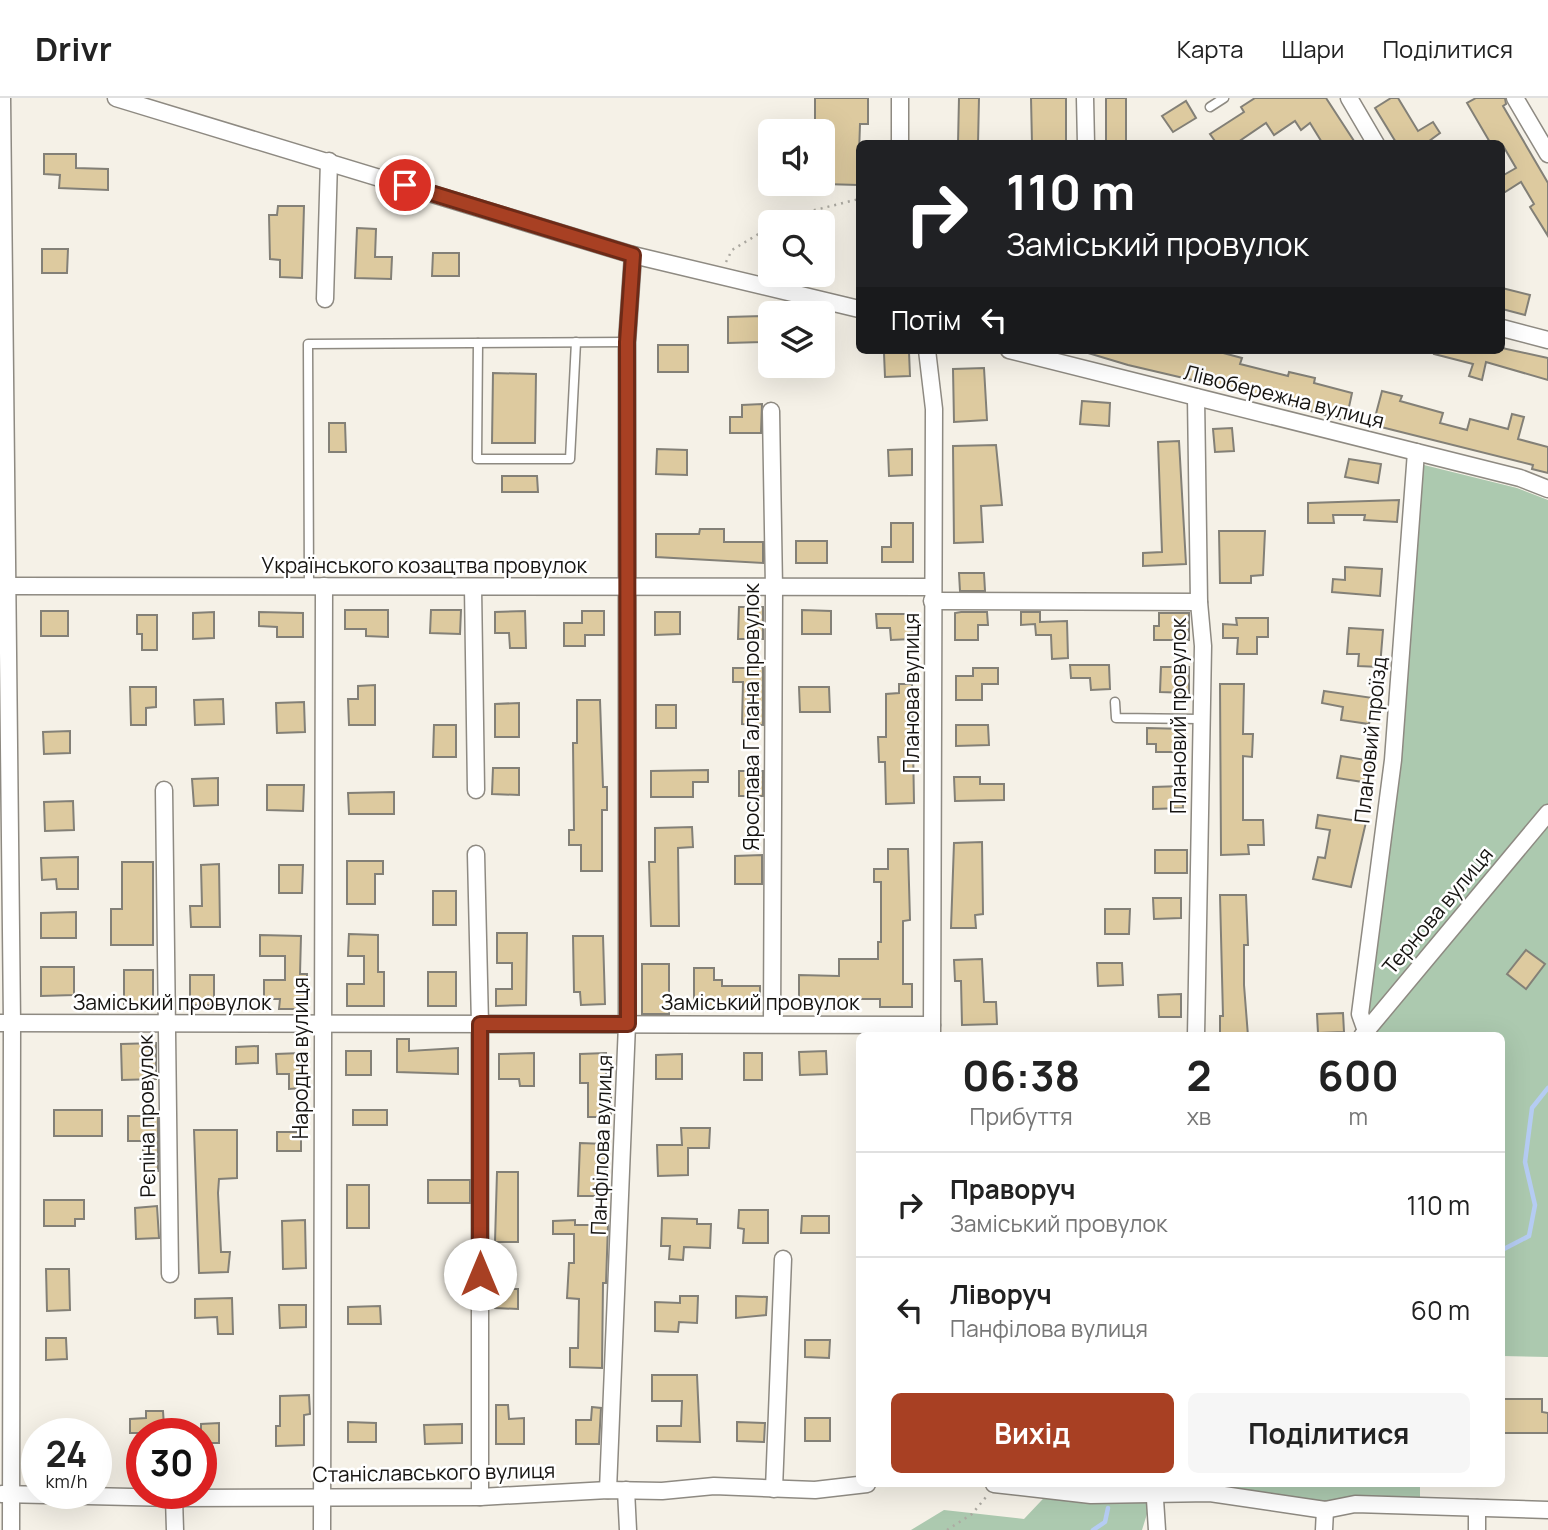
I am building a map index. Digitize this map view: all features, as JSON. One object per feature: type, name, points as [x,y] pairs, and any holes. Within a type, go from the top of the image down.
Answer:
[{"type":"street","points":[[2,98],[5,1494],[11,1530]]},
{"type":"street","points":[[116,98],[633,255],[719,278],[856,308]]},
{"type":"street","points":[[900,98],[900,140]]},
{"type":"street","points":[[1085,98],[1086,140]]},
{"type":"street","points":[[1349,98],[1374,140]]},
{"type":"street","points":[[1515,98],[1548,154]]},
{"type":"street","points":[[325,299],[329,161]]},
{"type":"street","name":"Панфілова вулиця","points":[[608,1490],[628,1024],[625,587],[627,342],[633,255]]},
{"type":"street","points":[[1505,329],[1548,340]]},
{"type":"street","name":"Планова вулиця","points":[[927,354],[934,409],[932,1030]]},
{"type":"street","name":"Лівобережна вулиця","points":[[1046,354],[1196,397],[1520,478],[1548,489]]},
{"type":"street","name":"Плановий провулок","points":[[1196,397],[1199,602],[1203,646],[1196,1032]]},
{"type":"street","name":"Ярослава Галана провулок","points":[[771,411],[774,588],[772,1024]]},
{"type":"street","name":"Плановий проїзд","points":[[1364,1032],[1360,1014],[1393,760],[1416,452]]},
{"type":"street","name":"Українського козацтва провулок","points":[[3,586],[774,588],[1199,602]]},
{"type":"street","name":"Народна вулиця","points":[[317,586],[322,1024],[322,1530]]},
{"type":"street","points":[[473,587],[475,790]]},
{"type":"street","name":"Рєпіна провулок","points":[[164,790],[170,1273]]},
{"type":"street","name":"Тернова вулиця","points":[[1365,1032],[1548,813]]},
{"type":"street","points":[[476,854],[480,1024],[480,1497]]},
{"type":"street","name":"Заміський провулок","points":[[6,1023],[772,1024],[932,1030]]},
{"type":"street","points":[[774,1489],[783,1259]]},
{"type":"street","name":"Станіславського вулиця","points":[[217,1498],[480,1497],[608,1490],[662,1491],[715,1486],[834,1489],[856,1486]]},
{"type":"street","points":[[991,1488],[1034,1487],[1091,1495],[1154,1490],[1186,1491],[1325,1510],[1355,1504],[1548,1510]]},
{"type":"street","points":[[626,1490],[628,1530]]},
{"type":"street","points":[[1154,1490],[1157,1530]]},
{"type":"street","name":"Станіславського вулиця","points":[[5,1494],[126,1497]]},
{"type":"street","points":[[1477,1508],[1477,1530]]},
{"type":"street","points":[[174,1509],[175,1530]]},
{"type":"street","points":[[1324,1530],[1325,1510]]},
{"type":"lane","points":[[1210,107],[1224,98]]},
{"type":"lane","points":[[478,343],[477,459],[570,459],[576,342]]},
{"type":"lane","points":[[317,586],[308,344],[627,342]]},
{"type":"lane","points":[[1115,702],[1116,719],[1202,719]]},
{"type":"path","points":[[815,210],[856,200]]},
{"type":"path","points":[[719,278],[732,250],[758,234]]},
{"type":"path","points":[[947,1530],[972,1514],[991,1488]]},
{"type":"green space","points":[[1420,464],[1517,488],[1548,500],[1548,1357],[1505,1356],[1505,1032],[1370,1032],[1368,1016]]},
{"type":"green space","points":[[1054,1487],[1420,1487],[1420,1511],[1169,1489],[1151,1501],[1142,1530],[911,1530],[944,1510],[1024,1519]]},
{"type":"building","points":[[815,98],[868,98],[868,124],[860,124],[859,140],[856,140],[856,185],[835,184],[835,119],[815,119]]},
{"type":"building","points":[[959,98],[979,98],[978,140],[958,140]]},
{"type":"building","points":[[1031,98],[1066,98],[1066,140],[1032,140]]},
{"type":"building","points":[[1106,98],[1126,98],[1126,140],[1106,140]]},
{"type":"building","points":[[1255,98],[1326,98],[1353,140],[1321,140],[1310,123],[1301,130],[1295,121],[1274,135],[1266,123],[1241,140],[1214,140],[1210,134],[1244,112],[1241,107]]},
{"type":"building","points":[[1391,98],[1398,98],[1418,131],[1433,122],[1440,133],[1430,140],[1395,140],[1375,108]]},
{"type":"building","points":[[1476,98],[1505,98],[1506,104],[1503,106],[1548,183],[1548,236],[1530,207],[1534,204],[1521,182],[1505,192],[1505,174],[1516,168],[1505,149],[1505,140],[1489,140],[1467,103]]},
{"type":"building","points":[[1186,101],[1196,118],[1173,132],[1162,116]]},
{"type":"building","points":[[44,154],[76,154],[76,168],[108,169],[108,190],[59,188],[60,175],[44,174]]},
{"type":"building","points":[[278,206],[304,206],[302,278],[280,277],[280,260],[270,259],[269,215],[277,215]]},
{"type":"building","points":[[357,228],[376,229],[375,257],[392,257],[391,279],[355,278]]},
{"type":"building","points":[[42,249],[68,249],[67,273],[42,273]]},
{"type":"building","points":[[433,253],[459,253],[459,276],[432,276]]},
{"type":"building","points":[[1505,289],[1530,295],[1525,315],[1505,310]]},
{"type":"building","points":[[758,316],[758,342],[728,343],[728,317]]},
{"type":"building","points":[[658,345],[688,345],[688,372],[658,372]]},
{"type":"building","points":[[1505,349],[1548,358],[1548,380],[1486,362],[1482,380],[1469,376],[1473,364],[1434,354],[1505,354]]},
{"type":"building","points":[[884,354],[909,354],[910,376],[885,377]]},
{"type":"building","points":[[1091,354],[1227,354],[1242,358],[1240,364],[1288,376],[1289,372],[1315,378],[1314,383],[1352,393],[1346,421],[1282,401]]},
{"type":"building","points":[[984,368],[987,420],[954,422],[953,369]]},
{"type":"building","points":[[493,373],[536,374],[535,443],[492,443]]},
{"type":"building","points":[[1382,391],[1402,396],[1400,401],[1443,413],[1440,423],[1467,430],[1470,419],[1508,429],[1512,414],[1524,417],[1518,439],[1548,447],[1548,473],[1532,469],[1533,465],[1373,425]]},
{"type":"building","points":[[1082,401],[1110,403],[1109,426],[1080,424]]},
{"type":"building","points":[[762,404],[761,433],[730,433],[730,417],[742,417],[742,405]]},
{"type":"building","points":[[329,423],[345,423],[346,452],[329,452]]},
{"type":"building","points":[[1232,428],[1234,451],[1215,452],[1213,429]]},
{"type":"building","points":[[1179,441],[1186,564],[1143,566],[1143,553],[1162,552],[1158,442]]},
{"type":"building","points":[[996,445],[1002,505],[981,506],[983,542],[954,543],[953,446]]},
{"type":"building","points":[[657,449],[687,450],[687,475],[656,474]]},
{"type":"building","points":[[912,449],[912,475],[889,476],[888,450]]},
{"type":"building","points":[[1349,459],[1381,464],[1378,483],[1345,477]]},
{"type":"building","points":[[502,476],[537,476],[538,492],[502,492]]},
{"type":"building","points":[[1399,500],[1397,522],[1364,520],[1365,515],[1333,515],[1334,523],[1308,523],[1308,503]]},
{"type":"building","points":[[891,523],[913,523],[913,562],[882,562],[882,547],[891,547]]},
{"type":"building","points":[[700,529],[724,529],[724,542],[763,542],[763,563],[656,557],[656,534],[699,534]]},
{"type":"building","points":[[1219,531],[1265,531],[1263,575],[1251,576],[1251,583],[1220,583]]},
{"type":"building","points":[[796,541],[827,541],[827,563],[796,563]]},
{"type":"building","points":[[1345,567],[1382,569],[1380,596],[1332,592],[1333,579],[1345,580]]},
{"type":"building","points":[[959,573],[984,573],[985,591],[960,591]]},
{"type":"building","points":[[739,607],[763,607],[763,639],[738,639]]},
{"type":"building","points":[[345,610],[388,610],[388,637],[366,636],[366,629],[345,629]]},
{"type":"building","points":[[431,610],[461,610],[460,634],[430,633]]},
{"type":"building","points":[[802,610],[831,611],[831,634],[802,634]]},
{"type":"building","points":[[41,611],[68,611],[68,636],[41,636]]},
{"type":"building","points":[[525,611],[526,648],[510,648],[509,633],[495,633],[495,612]]},
{"type":"building","points":[[582,611],[604,611],[604,635],[585,635],[585,646],[564,646],[564,623],[582,623]]},
{"type":"building","points":[[214,612],[214,638],[193,639],[193,613]]},
{"type":"building","points":[[259,612],[303,613],[303,637],[277,637],[277,627],[259,626]]},
{"type":"building","points":[[655,612],[680,612],[680,634],[655,635]]},
{"type":"building","points":[[987,612],[988,625],[978,625],[978,640],[955,640],[955,613]]},
{"type":"building","points":[[1021,612],[1040,612],[1040,622],[1067,621],[1068,658],[1052,659],[1051,635],[1036,635],[1035,624],[1021,625]]},
{"type":"building","points":[[1159,613],[1189,613],[1189,640],[1154,640],[1154,626],[1159,626]]},
{"type":"building","points":[[876,614],[912,614],[912,639],[891,640],[890,628],[877,628]]},
{"type":"building","points":[[137,615],[157,615],[157,650],[142,650],[142,634],[137,634]]},
{"type":"building","points":[[1236,618],[1268,618],[1268,637],[1257,637],[1257,654],[1237,654],[1238,638],[1223,638],[1223,624],[1237,625]]},
{"type":"building","points":[[1349,628],[1383,630],[1380,667],[1358,666],[1359,654],[1347,654]]},
{"type":"building","points":[[1070,665],[1109,665],[1110,689],[1091,690],[1090,678],[1071,678]]},
{"type":"building","points":[[1161,667],[1189,667],[1189,693],[1160,692]]},
{"type":"building","points":[[733,668],[763,668],[763,725],[742,724],[743,682],[733,682]]},
{"type":"building","points":[[973,668],[998,668],[998,684],[982,684],[982,700],[956,700],[956,676],[973,676]]},
{"type":"building","points":[[899,684],[912,684],[914,803],[886,804],[885,762],[879,762],[878,737],[886,737],[886,694],[899,693]]},
{"type":"building","points":[[1220,684],[1244,684],[1243,734],[1253,734],[1252,757],[1243,756],[1243,820],[1263,820],[1264,845],[1248,845],[1249,854],[1221,855]]},
{"type":"building","points":[[375,685],[375,725],[349,725],[348,699],[358,699],[358,686]]},
{"type":"building","points":[[130,687],[156,687],[156,707],[146,708],[146,725],[131,725]]},
{"type":"building","points":[[799,687],[829,687],[830,712],[800,712]]},
{"type":"building","points":[[1324,691],[1373,698],[1369,724],[1341,720],[1343,707],[1322,703]]},
{"type":"building","points":[[223,699],[224,724],[195,725],[194,700]]},
{"type":"building","points":[[577,700],[600,700],[603,787],[607,787],[607,810],[602,810],[602,871],[581,871],[581,845],[569,845],[569,830],[574,830],[573,743],[577,743]]},
{"type":"building","points":[[304,702],[305,732],[277,733],[276,703]]},
{"type":"building","points":[[519,703],[519,737],[495,737],[495,704]]},
{"type":"building","points":[[656,705],[676,705],[676,728],[656,728]]},
{"type":"building","points":[[434,725],[456,725],[456,757],[433,757]]},
{"type":"building","points":[[956,725],[988,725],[989,745],[956,746]]},
{"type":"building","points":[[1147,728],[1185,729],[1185,752],[1156,752],[1156,744],[1147,744]]},
{"type":"building","points":[[70,731],[70,753],[44,754],[43,732]]},
{"type":"building","points":[[1341,756],[1372,761],[1369,783],[1337,778]]},
{"type":"building","points":[[493,768],[519,768],[519,795],[492,794]]},
{"type":"building","points":[[708,770],[708,782],[693,782],[693,797],[651,797],[651,771]]},
{"type":"building","points":[[739,771],[763,771],[763,796],[739,796]]},
{"type":"building","points":[[954,777],[980,777],[980,784],[1004,784],[1004,800],[955,801]]},
{"type":"building","points":[[218,778],[218,805],[194,806],[192,779]]},
{"type":"building","points":[[267,785],[304,785],[303,811],[267,810]]},
{"type":"building","points":[[1182,786],[1183,808],[1153,809],[1153,787]]},
{"type":"building","points":[[394,792],[394,814],[349,814],[348,793]]},
{"type":"building","points":[[73,801],[74,830],[45,831],[44,802]]},
{"type":"building","points":[[1318,815],[1366,822],[1351,887],[1313,879],[1318,857],[1325,858],[1330,830],[1316,828]]},
{"type":"building","points":[[692,827],[693,847],[678,848],[679,926],[651,926],[649,862],[655,862],[655,828]]},
{"type":"building","points":[[982,842],[983,914],[975,915],[976,928],[951,928],[954,843]]},
{"type":"building","points":[[888,849],[908,849],[910,920],[903,921],[903,984],[912,984],[912,1007],[880,1007],[880,999],[826,999],[826,1005],[799,1005],[799,975],[839,976],[839,959],[878,959],[878,942],[881,942],[881,882],[874,882],[874,869],[888,869]]},
{"type":"building","points":[[1155,850],[1187,850],[1187,873],[1155,873]]},
{"type":"building","points":[[762,855],[762,884],[735,884],[735,856]]},
{"type":"building","points":[[78,857],[78,889],[57,889],[56,879],[42,880],[41,858]]},
{"type":"building","points":[[347,861],[383,861],[383,874],[375,874],[375,904],[347,904]]},
{"type":"building","points":[[122,862],[153,862],[153,945],[111,945],[111,909],[122,909]]},
{"type":"building","points":[[219,864],[220,927],[191,927],[190,906],[202,906],[201,865]]},
{"type":"building","points":[[279,865],[303,865],[302,893],[279,893]]},
{"type":"building","points":[[433,891],[456,891],[456,925],[433,925]]},
{"type":"building","points":[[1220,895],[1246,895],[1248,945],[1244,945],[1244,985],[1248,1032],[1220,1032],[1220,1016],[1223,1016]]},
{"type":"building","points":[[1153,898],[1181,898],[1181,918],[1154,919]]},
{"type":"building","points":[[1105,909],[1130,909],[1129,934],[1105,934]]},
{"type":"building","points":[[76,912],[76,938],[41,938],[41,913]]},
{"type":"building","points":[[497,933],[527,933],[526,1005],[496,1006],[496,989],[512,989],[512,963],[497,963]]},
{"type":"building","points":[[349,934],[378,935],[378,972],[384,972],[384,1006],[347,1006],[347,984],[364,984],[364,956],[348,956]]},
{"type":"building","points":[[260,935],[301,936],[300,974],[307,974],[306,1009],[279,1009],[280,999],[264,999],[264,980],[285,980],[285,956],[260,956]]},
{"type":"building","points":[[573,936],[603,936],[605,1004],[581,1005],[580,992],[574,992]]},
{"type":"building","points":[[1526,950],[1545,964],[1526,989],[1507,974]]},
{"type":"building","points":[[982,959],[984,1002],[996,1002],[997,1024],[962,1025],[961,981],[955,981],[954,960]]},
{"type":"building","points":[[1097,963],[1122,963],[1123,985],[1098,986]]},
{"type":"building","points":[[642,964],[669,964],[669,1014],[642,1014]]},
{"type":"building","points":[[41,967],[74,967],[74,995],[41,996]]},
{"type":"building","points":[[694,968],[714,968],[714,980],[722,980],[722,986],[760,986],[760,1005],[694,1008]]},
{"type":"building","points":[[124,970],[153,970],[153,1008],[124,1008]]},
{"type":"building","points":[[428,972],[456,972],[456,1006],[428,1006]]},
{"type":"building","points":[[190,975],[214,975],[214,1005],[190,1005]]},
{"type":"building","points":[[1181,994],[1181,1017],[1159,1017],[1158,995]]},
{"type":"building","points":[[1343,1013],[1344,1032],[1318,1032],[1317,1014]]},
{"type":"building","points":[[397,1039],[409,1039],[409,1051],[458,1048],[458,1074],[397,1072]]},
{"type":"building","points":[[156,1043],[156,1079],[122,1080],[121,1044]]},
{"type":"building","points":[[258,1046],[258,1063],[236,1064],[236,1047]]},
{"type":"building","points":[[346,1051],[371,1051],[371,1075],[346,1075]]},
{"type":"building","points":[[826,1051],[827,1074],[800,1075],[799,1052]]},
{"type":"building","points":[[301,1053],[302,1088],[289,1089],[289,1074],[277,1074],[276,1054]]},
{"type":"building","points":[[534,1053],[534,1086],[520,1086],[519,1079],[499,1079],[499,1054]]},
{"type":"building","points":[[606,1053],[606,1096],[611,1096],[611,1117],[588,1117],[588,1083],[580,1083],[580,1054]]},
{"type":"building","points":[[744,1053],[762,1053],[762,1080],[744,1080]]},
{"type":"building","points":[[682,1054],[682,1079],[656,1079],[656,1055]]},
{"type":"building","points":[[54,1110],[102,1110],[102,1136],[54,1136]]},
{"type":"building","points":[[353,1110],[387,1110],[387,1125],[353,1125]]},
{"type":"building","points":[[128,1116],[158,1116],[158,1171],[143,1171],[143,1141],[128,1141]]},
{"type":"building","points":[[681,1128],[710,1128],[709,1148],[688,1148],[688,1175],[658,1176],[657,1145],[682,1145]]},
{"type":"building","points":[[194,1130],[237,1130],[237,1178],[219,1179],[218,1193],[221,1252],[230,1252],[228,1272],[199,1273]]},
{"type":"building","points":[[277,1132],[301,1132],[301,1151],[277,1151]]},
{"type":"building","points":[[580,1143],[605,1144],[606,1196],[578,1196]]},
{"type":"building","points":[[497,1172],[518,1172],[518,1242],[495,1242]]},
{"type":"building","points":[[428,1180],[470,1180],[470,1203],[428,1203]]},
{"type":"building","points":[[347,1185],[369,1185],[369,1228],[347,1228]]},
{"type":"building","points":[[44,1200],[84,1200],[84,1219],[75,1219],[75,1226],[44,1226]]},
{"type":"building","points":[[157,1206],[159,1238],[136,1239],[135,1208]]},
{"type":"building","points":[[739,1210],[768,1210],[768,1243],[743,1243],[744,1229],[738,1228]]},
{"type":"building","points":[[802,1216],[829,1216],[829,1233],[801,1233]]},
{"type":"building","points":[[662,1218],[697,1219],[697,1224],[711,1224],[710,1248],[684,1247],[683,1260],[669,1259],[670,1246],[661,1246]]},
{"type":"building","points":[[305,1220],[306,1268],[283,1269],[282,1221]]},
{"type":"building","points":[[575,1220],[575,1225],[608,1225],[606,1283],[603,1283],[602,1368],[570,1367],[570,1348],[578,1348],[579,1299],[567,1298],[569,1263],[574,1263],[574,1234],[553,1234],[553,1221]]},
{"type":"building","points":[[46,1269],[69,1269],[70,1310],[47,1311]]},
{"type":"building","points":[[495,1289],[518,1289],[518,1309],[495,1308]]},
{"type":"building","points":[[680,1296],[698,1296],[697,1323],[679,1322],[678,1332],[655,1331],[655,1302],[680,1303]]},
{"type":"building","points":[[736,1296],[767,1297],[766,1315],[736,1318]]},
{"type":"building","points":[[232,1298],[233,1334],[218,1334],[217,1317],[195,1318],[195,1299]]},
{"type":"building","points":[[279,1305],[306,1305],[306,1327],[280,1328]]},
{"type":"building","points":[[380,1306],[381,1324],[348,1324],[348,1307]]},
{"type":"building","points":[[46,1338],[66,1338],[67,1359],[46,1360]]},
{"type":"building","points":[[805,1340],[830,1340],[829,1358],[805,1357]]},
{"type":"building","points":[[652,1375],[697,1375],[700,1442],[657,1441],[657,1426],[681,1426],[682,1401],[652,1401]]},
{"type":"building","points":[[309,1395],[310,1414],[304,1415],[304,1445],[276,1446],[276,1426],[280,1426],[280,1396]]},
{"type":"building","points":[[1505,1399],[1542,1399],[1542,1412],[1548,1413],[1548,1433],[1505,1433]]},
{"type":"building","points":[[496,1405],[508,1405],[509,1419],[524,1418],[524,1444],[496,1444]]},
{"type":"building","points":[[592,1407],[601,1408],[599,1444],[576,1444],[576,1420],[591,1420]]},
{"type":"building","points":[[146,1411],[163,1411],[163,1418],[146,1418]]},
{"type":"building","points":[[805,1418],[830,1418],[830,1441],[805,1441]]},
{"type":"building","points":[[348,1422],[376,1423],[376,1442],[348,1442]]},
{"type":"building","points":[[737,1422],[765,1423],[764,1442],[737,1441]]},
{"type":"building","points":[[219,1423],[219,1443],[217,1443]]},
{"type":"building","points":[[462,1424],[462,1443],[425,1444],[424,1425]]},
{"type":"waterway","points":[[1505,1248],[1529,1236],[1535,1205],[1525,1162],[1532,1108],[1548,1088]]},
{"type":"waterway","points":[[1093,1530],[1105,1522],[1108,1508]]},
{"type":"route","points":[[405,185],[633,255],[627,342],[625,614],[628,1024],[480,1024],[480,1274]]}]
